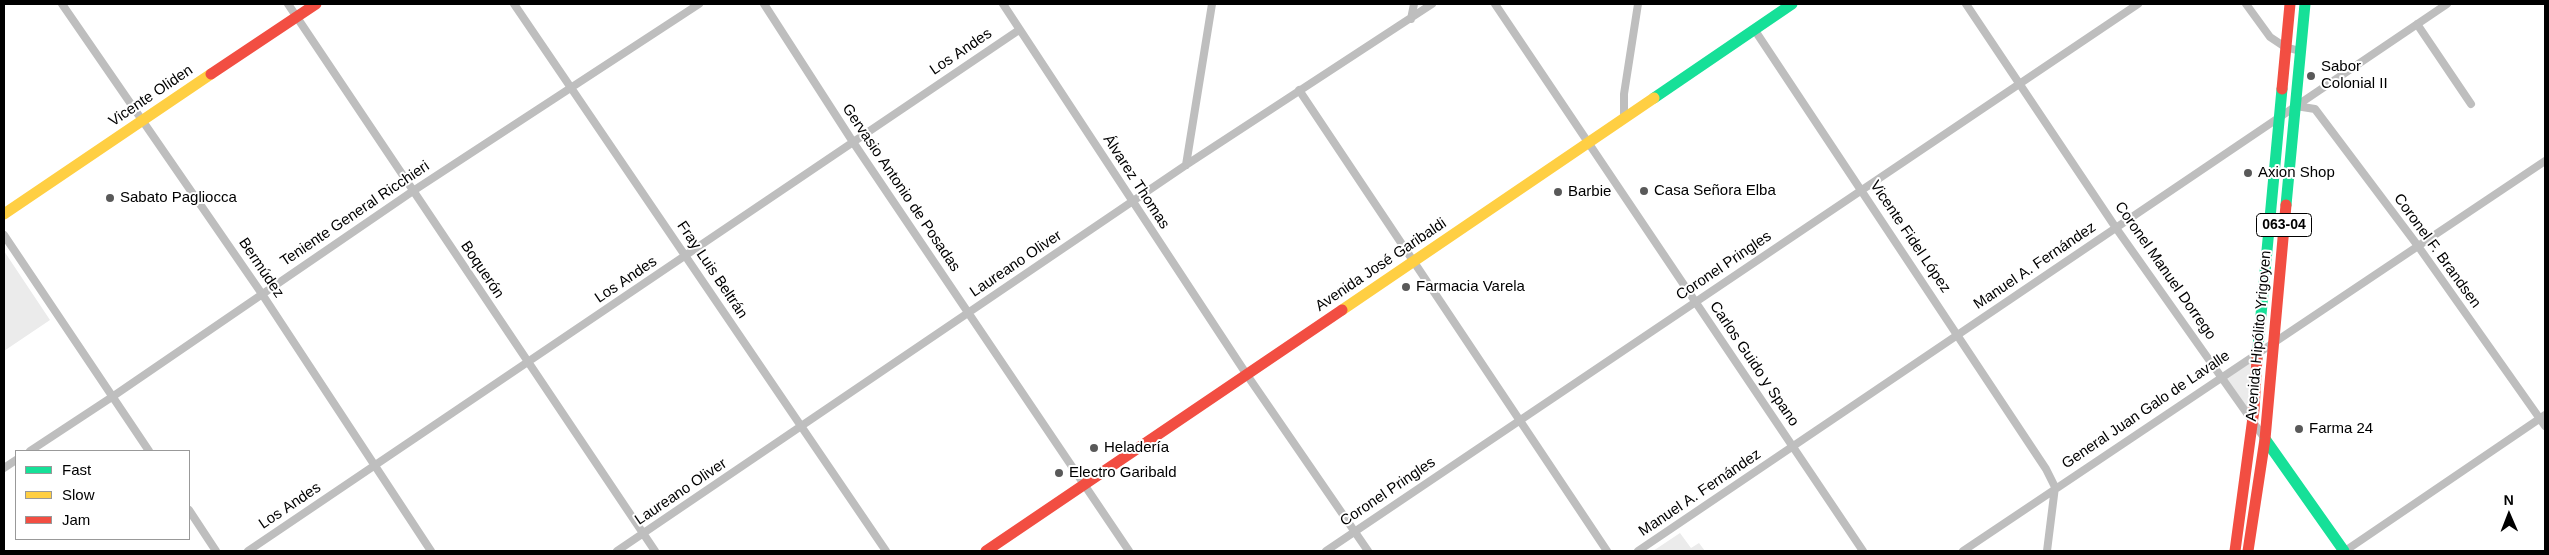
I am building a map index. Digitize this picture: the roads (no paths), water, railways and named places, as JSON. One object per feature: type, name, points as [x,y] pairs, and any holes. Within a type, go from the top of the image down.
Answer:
[{"type":"main road","name":"Vicente Oliden","points":[[4,214],[316,4]]},
{"type":"main road","name":"Avenida José Garibaldi","points":[[986,551],[1792,4]]},
{"type":"main road","name":"Avenida Hipólito Yrigoyen","points":[[2235,551],[2252,423],[2290,4]]},
{"type":"main road","name":"Avenida Hipólito Yrigoyen","points":[[2248,551],[2265,439],[2305,4]]},
{"type":"main road","name":"Coronel Manuel Dorrego","points":[[2265,439],[2345,551]]},
{"type":"street","name":"Bermúdez","points":[[62,4],[144,119],[431,551]]},
{"type":"street","name":"Boquerón","points":[[288,4],[655,551]]},
{"type":"street","name":"Fray Luis Beltrán","points":[[514,4],[886,551]]},
{"type":"street","name":"Teniente General Ricchieri","points":[[32,450],[112,398],[412,191],[699,4]]},
{"type":"street","name":"Gervasio Antonio de Posadas","points":[[764,4],[853,142],[1129,551]]},
{"type":"street","points":[[1186,165],[1212,4]]},
{"type":"street","points":[[1411,19],[1414,4]]},
{"type":"street","name":"Laureano Oliver","points":[[617,551],[1186,165],[1432,4]]},
{"type":"street","name":"Carlos Guido y Spano","points":[[1494,4],[1863,551]]},
{"type":"street","points":[[1624,118],[1624,94],[1638,4]]},
{"type":"street","name":"Coronel Manuel Dorrego","points":[[1966,4],[2116,228],[2265,439]]},
{"type":"street","name":"Coronel Pringles","points":[[1326,551],[2138,4]]},
{"type":"street","points":[[2246,4],[2270,37],[2286,47],[2300,51]]},
{"type":"street","name":"Manuel A. Fernández","points":[[1638,551],[2447,4]]},
{"type":"street","name":"Álvarez Thomas","points":[[1006,6],[1019,30],[1247,375],[1368,551]]},
{"type":"street","points":[[2417,24],[2471,104]]},
{"type":"street","name":"Vicente Fidel López","points":[[1754,29],[1958,334],[2046,469],[2055,487]]},
{"type":"street","name":"Los Andes","points":[[248,551],[686,257],[1019,30]]},
{"type":"street","points":[[1299,90],[1521,419],[1607,551]]},
{"type":"street","name":"Coronel F. Brandsen","points":[[2296,106],[2315,109],[2543,417],[2545,426]]},
{"type":"street","name":"General Juan Galo de Lavalle","points":[[1963,551],[2055,487],[2273,344],[2545,161]]},
{"type":"street","points":[[4,235],[148,450]]},
{"type":"street","points":[[2345,551],[2543,417]]},
{"type":"street","points":[[4,468],[15,461]]},
{"type":"street","points":[[2047,551],[2055,487]]},
{"type":"street","points":[[190,512],[216,551]]},
{"type":"place","name":"Sabor Colonial II","points":[[2311,76]]},
{"type":"place","name":"Axion Shop","points":[[2248,173]]},
{"type":"place","name":"Casa Señora Elba","points":[[1644,191]]},
{"type":"place","name":"Barbie","points":[[1558,192]]},
{"type":"place","name":"Sabato Pagliocca","points":[[110,198]]},
{"type":"place","name":"Farmacia Varela","points":[[1406,287]]},
{"type":"place","name":"Farma 24","points":[[2299,429]]},
{"type":"place","name":"Heladería","points":[[1094,448]]},
{"type":"place","name":"Electro Garibald","points":[[1059,473]]}]
